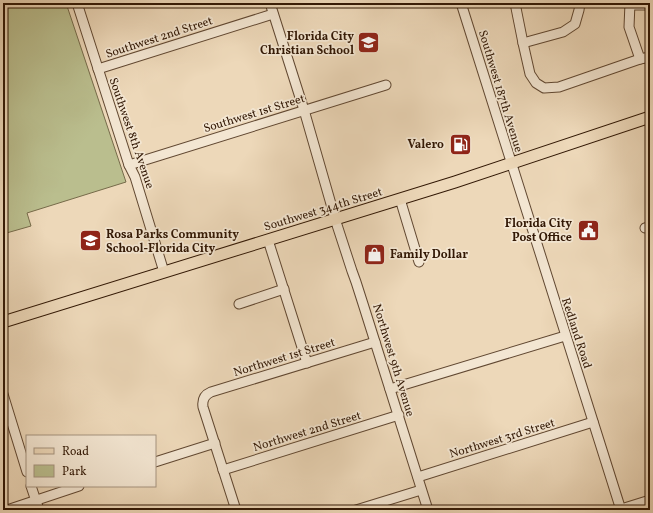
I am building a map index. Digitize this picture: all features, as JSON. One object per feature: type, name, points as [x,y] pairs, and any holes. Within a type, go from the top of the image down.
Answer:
[{"type":"main road","name":"Southwest 344th Street","points":[[3,322],[400,199],[650,117]]},
{"type":"street","name":"Southwest 8th Avenue","points":[[77,3],[129,165],[135,177],[164,272]]},
{"type":"street","name":"Northwest 9th Avenue","points":[[270,3],[304,110],[332,204],[335,219],[428,510]]},
{"type":"street","name":"Southwest 187th Avenue","points":[[461,3],[511,163]]},
{"type":"street","points":[[515,3],[530,74],[536,83],[544,88],[559,87],[640,59],[650,57]]},
{"type":"street","points":[[523,43],[563,32],[575,24],[580,3]]},
{"type":"street","points":[[640,59],[629,27],[630,4],[650,5]]},
{"type":"street","name":"Southwest 2nd Street","points":[[98,69],[273,14]]},
{"type":"street","name":"Southwest 1st Street","points":[[129,165],[386,85]]},
{"type":"street","name":"Redland Road","points":[[511,163],[620,510]]},
{"type":"street","points":[[400,199],[419,262]]},
{"type":"street","points":[[268,240],[306,363]]},
{"type":"street","points":[[239,304],[284,290]]},
{"type":"street","points":[[390,389],[566,336]]},
{"type":"street","name":"Northwest 1st Street","points":[[215,443],[203,407],[203,400],[207,394],[375,342]]},
{"type":"street","points":[[3,394],[26,469]]},
{"type":"street","name":"Northwest 2nd Street","points":[[223,470],[398,415]]},
{"type":"street","name":"Northwest 3rd Street","points":[[418,478],[593,422]]},
{"type":"street","points":[[3,426],[12,423]]},
{"type":"street","points":[[156,462],[215,443],[236,510]]},
{"type":"street","points":[[31,487],[39,510]]},
{"type":"street","points":[[7,510],[76,487]]},
{"type":"street","points":[[356,510],[421,490]]},
{"type":"street","points":[[620,510],[650,500]]},
{"type":"green space","points":[[3,3],[66,3],[126,182],[27,213],[31,226],[3,234]]},
{"type":"place","name":"Florida City Christian School","points":[[369,43]]},
{"type":"place","name":"Valero","points":[[460,144]]},
{"type":"place","name":"Florida City Post Office","points":[[588,230]]},
{"type":"place","name":"Rosa Parks Community School-Florida City","points":[[90,241]]},
{"type":"place","name":"Family Dollar","points":[[374,254]]}]
